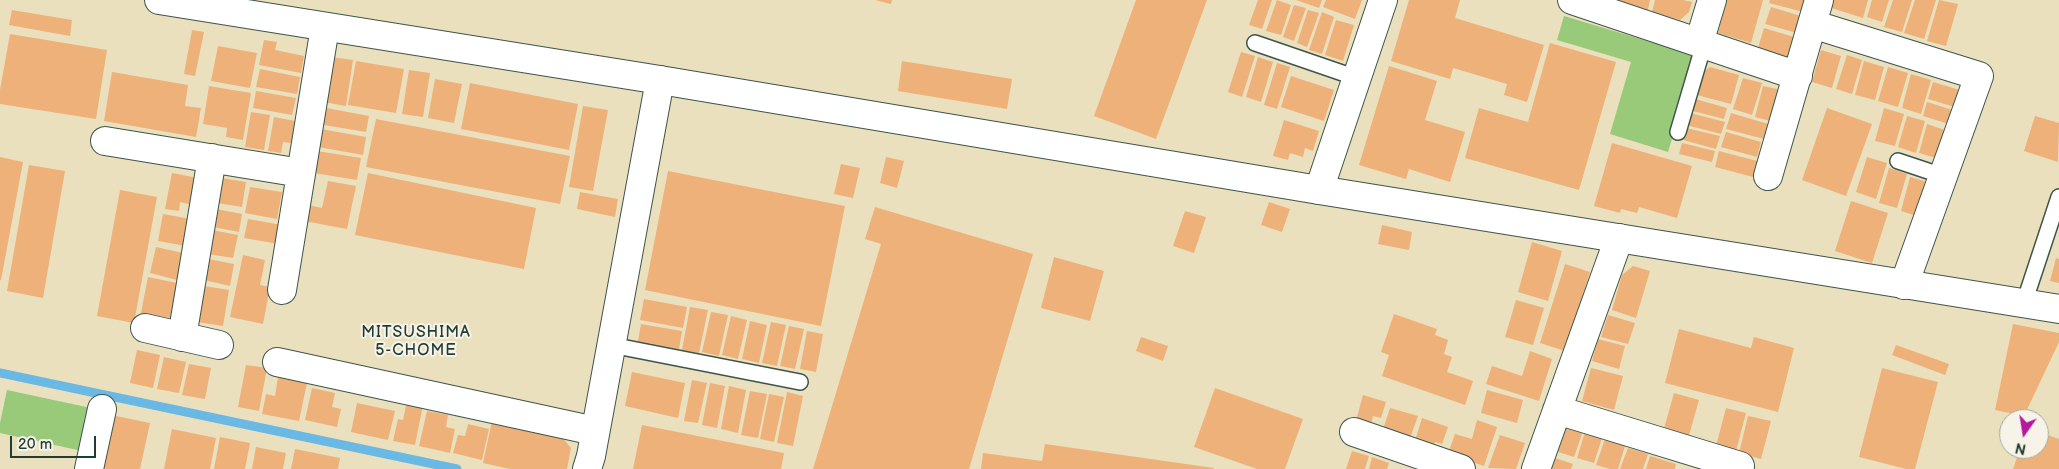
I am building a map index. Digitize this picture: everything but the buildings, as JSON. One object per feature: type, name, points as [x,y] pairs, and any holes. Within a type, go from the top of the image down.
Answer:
[{"type":"street","points":[[159,0],[2059,309]]},
{"type":"street","points":[[1319,190],[1383,0]]},
{"type":"street","points":[[1572,0],[1601,5],[1702,43],[1798,76]]},
{"type":"street","points":[[1702,43],[1712,0]]},
{"type":"street","points":[[1768,176],[1816,12],[1979,76],[1904,285]]},
{"type":"street","points":[[282,290],[324,26]]},
{"type":"street","points":[[587,469],[660,80]]},
{"type":"street","points":[[105,141],[301,173]]},
{"type":"street","points":[[182,337],[212,158]]},
{"type":"street","points":[[1536,469],[1619,238]]},
{"type":"street","points":[[145,328],[219,345]]},
{"type":"street","points":[[277,362],[595,431]]},
{"type":"street","points":[[89,469],[102,409]]},
{"type":"street","points":[[1557,410],[1740,466]]},
{"type":"street","points":[[1354,432],[1461,469]]},
{"type":"lane","points":[[1678,132],[1702,43]]},
{"type":"lane","points":[[1254,44],[1357,78]]},
{"type":"lane","points":[[1898,161],[1943,176]]},
{"type":"lane","points":[[2024,302],[2059,197]]},
{"type":"lane","points":[[611,345],[800,382]]},
{"type":"green space","points":[[1564,16],[1697,56],[1668,152],[1610,134],[1631,62],[1557,40]]},
{"type":"green space","points":[[7,390],[91,408],[82,451],[0,433],[0,423]]},
{"type":"waterway","points":[[0,373],[457,469]]},
{"type":"district","name":"MITSUSHIMA 5-CHOME","points":[[416,342]]}]
